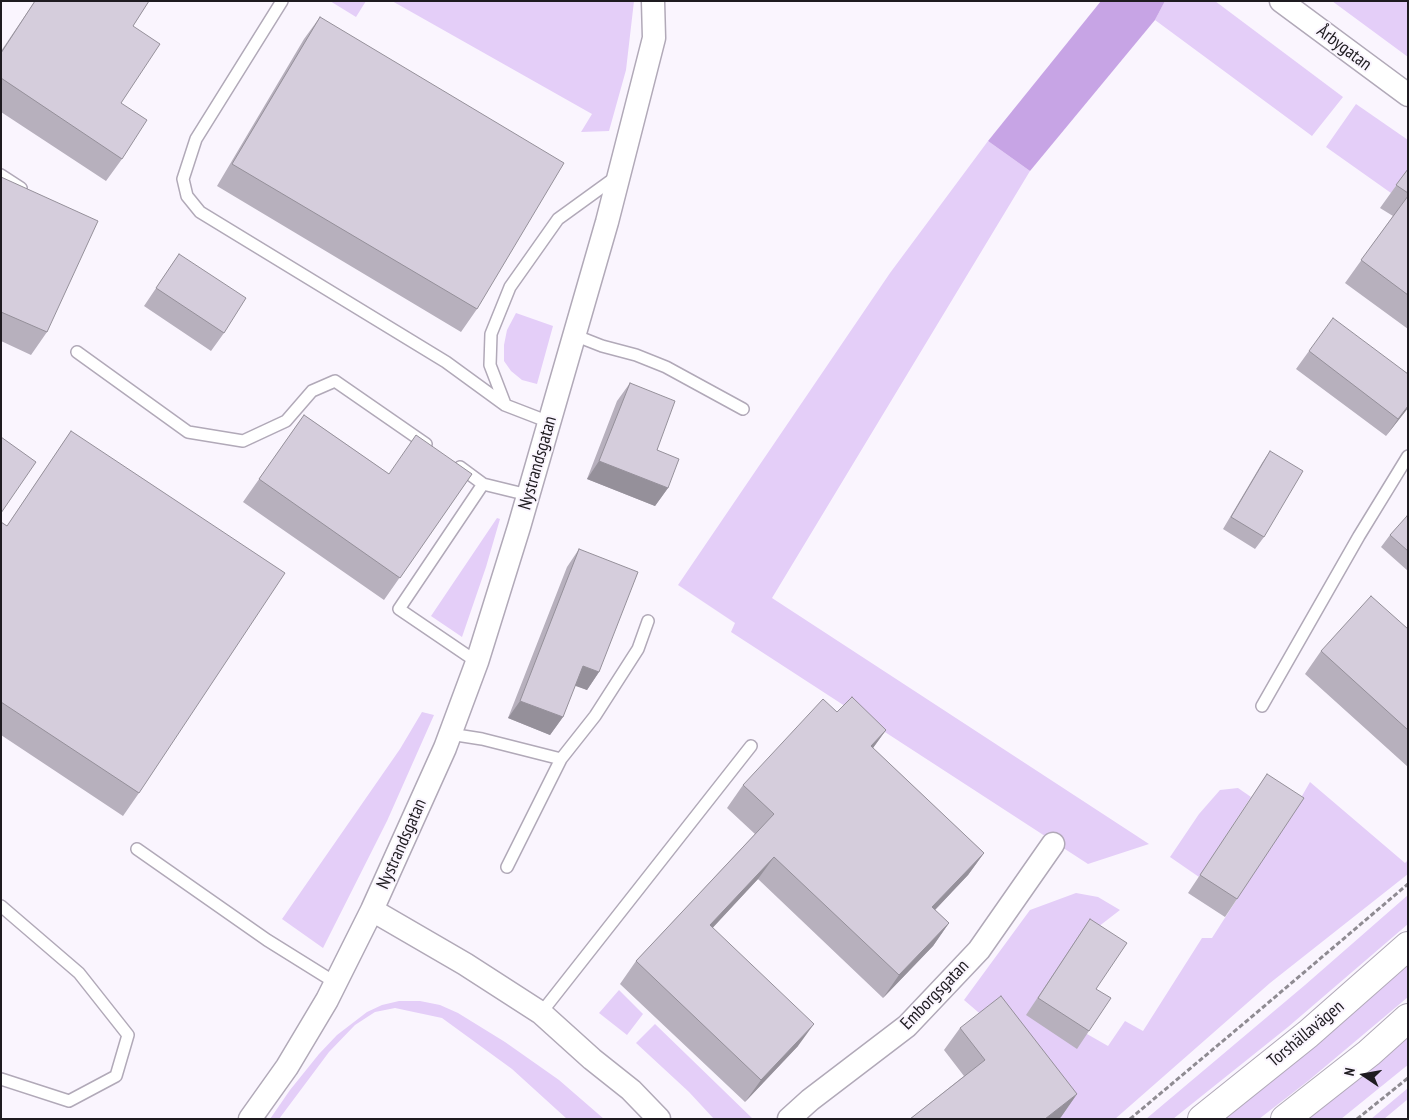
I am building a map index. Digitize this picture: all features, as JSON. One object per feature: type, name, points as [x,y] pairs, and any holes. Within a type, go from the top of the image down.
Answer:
[{"type":"main road","name":"Torshällavägen","points":[[1202,1119],[1308,1034],[1408,946]]},
{"type":"main road","points":[[1285,1119],[1369,1053],[1408,1018]]},
{"type":"street","name":"Nystrandsgatan","points":[[250,1119],[287,1067],[336,983],[372,910],[450,734],[477,662],[528,495],[619,174],[654,38],[653,1]]},
{"type":"street","name":"Årbygatan","points":[[1281,1],[1408,95]]},
{"type":"street","name":"Emborgsgatan","points":[[789,1119],[810,1100],[908,1026],[979,950],[1053,844]]},
{"type":"street","name":"Nystrandsgatan","points":[[372,910],[465,964],[541,1013],[630,1090],[659,1119]]},
{"type":"lane","points":[[282,1],[196,139],[183,178],[187,196],[200,212],[446,362],[505,405],[549,422]]},
{"type":"lane","points":[[505,405],[490,365],[491,334],[510,287],[558,219],[619,174]]},
{"type":"lane","points":[[1,176],[34,197]]},
{"type":"lane","points":[[574,335],[666,367],[743,409]]},
{"type":"lane","points":[[77,352],[188,432],[243,441],[286,421],[312,391],[335,381],[438,452]]},
{"type":"lane","points":[[1262,706],[1408,456]]},
{"type":"lane","points":[[454,463],[483,484],[528,495]]},
{"type":"lane","points":[[477,662],[399,609],[483,484]]},
{"type":"lane","points":[[507,867],[561,759],[595,716],[638,649],[648,621]]},
{"type":"lane","points":[[450,734],[482,739],[561,759]]},
{"type":"lane","points":[[541,1013],[751,746]]},
{"type":"lane","points":[[137,849],[267,940],[336,983]]},
{"type":"lane","points":[[1,906],[79,973],[128,1035],[116,1076],[69,1101],[1,1079]]},
{"type":"path","points":[[1130,1119],[1408,884]]},
{"type":"path","points":[[1357,1119],[1408,1078]]},
{"type":"shaded area","points":[[330,1],[366,1],[356,17]]},
{"type":"shaded area","points":[[392,1],[634,1],[626,70],[609,131],[581,132],[592,114]]},
{"type":"shaded area","points":[[1101,1],[1165,1],[1155,20],[1030,171],[988,141]]},
{"type":"shaded area","points":[[1165,1],[1215,1],[1343,97],[1312,136],[1155,20]]},
{"type":"shaded area","points":[[1332,1],[1408,1],[1408,57]]},
{"type":"shaded area","points":[[1356,104],[1408,140],[1408,170],[1391,193],[1326,147]]},
{"type":"shaded area","points":[[988,141],[1030,171],[772,598],[1149,844],[1088,864],[731,632],[735,623],[678,585],[890,273]]},
{"type":"shaded area","points":[[516,313],[553,326],[537,384],[522,380],[511,371],[504,361],[504,345],[507,330]]},
{"type":"shaded area","points":[[497,518],[500,519],[486,567],[462,637],[431,616]]},
{"type":"shaded area","points":[[422,712],[434,715],[387,821],[323,948],[282,919],[400,749]]},
{"type":"shaded area","points":[[1310,782],[1405,863],[1408,860],[1408,874],[1270,983],[1115,1119],[1059,1119],[1061,1117],[985,1018],[964,1000],[1030,910],[1076,893],[1098,897],[1120,910],[1098,927],[1087,1034],[1108,1046],[1125,1021],[1143,1031],[1202,938],[1212,938]]},
{"type":"shaded area","points":[[1238,788],[1251,797],[1199,877],[1170,857],[1199,814],[1220,790]]},
{"type":"shaded area","points":[[1408,895],[1408,924],[1288,1027],[1173,1119],[1146,1119],[1305,985]]},
{"type":"shaded area","points":[[1408,957],[1408,997],[1308,1081],[1259,1119],[1217,1119]]},
{"type":"shaded area","points":[[619,990],[643,1014],[627,1035],[599,1013]]},
{"type":"shaded area","points":[[399,1001],[420,1001],[440,1005],[458,1013],[505,1042],[559,1080],[604,1119],[567,1119],[512,1069],[442,1018],[395,1008],[375,1012],[355,1025],[329,1052],[279,1119],[270,1119],[290,1090],[337,1035],[367,1012],[382,1005]]},
{"type":"shaded area","points":[[655,1024],[753,1119],[714,1119],[689,1092],[636,1043]]},
{"type":"shaded area","points":[[1408,1031],[1408,1065],[1341,1119],[1300,1119]]},
{"type":"shaded area","points":[[1408,1088],[1408,1099],[1384,1119],[1371,1119]]},
{"type":"building","points":[[35,1],[149,1],[133,26],[160,44],[121,103],[147,120],[122,159],[1,78],[1,53]]},
{"type":"building","points":[[320,17],[564,163],[477,309],[232,164]]},
{"type":"building","points":[[1408,169],[1408,193],[1396,185]]},
{"type":"building","points":[[1,177],[98,221],[47,332],[1,312]]},
{"type":"building","points":[[1408,196],[1408,295],[1361,260]]},
{"type":"building","points":[[179,254],[246,298],[224,333],[156,288]]},
{"type":"building","points":[[1333,318],[1408,374],[1408,406],[1398,419],[1309,351]]},
{"type":"building","points":[[630,383],[675,401],[657,450],[679,459],[668,488],[599,461]]},
{"type":"building","points":[[304,415],[389,474],[416,435],[472,474],[400,578],[259,479]]},
{"type":"building","points":[[71,431],[285,573],[139,793],[1,702],[1,522],[7,526]]},
{"type":"building","points":[[1,437],[36,462],[1,513]]},
{"type":"building","points":[[1270,451],[1303,471],[1264,537],[1231,517]]},
{"type":"building","points":[[1408,517],[1408,551],[1390,535]]},
{"type":"building","points":[[579,549],[638,572],[599,672],[583,666],[563,717],[520,701]]},
{"type":"building","points":[[1371,596],[1408,629],[1408,730],[1321,651]]},
{"type":"building","points":[[852,697],[886,730],[871,746],[984,853],[932,907],[949,923],[899,975],[774,857],[710,925],[814,1024],[761,1080],[636,961],[774,814],[743,785],[823,699],[837,712]]},
{"type":"building","points":[[1267,774],[1304,798],[1237,899],[1200,875]]},
{"type":"building","points":[[1090,919],[1127,943],[1096,989],[1111,998],[1089,1031],[1038,998]]},
{"type":"building","points":[[1001,996],[1077,1094],[1045,1119],[910,1119],[985,1060],[960,1028]]}]
